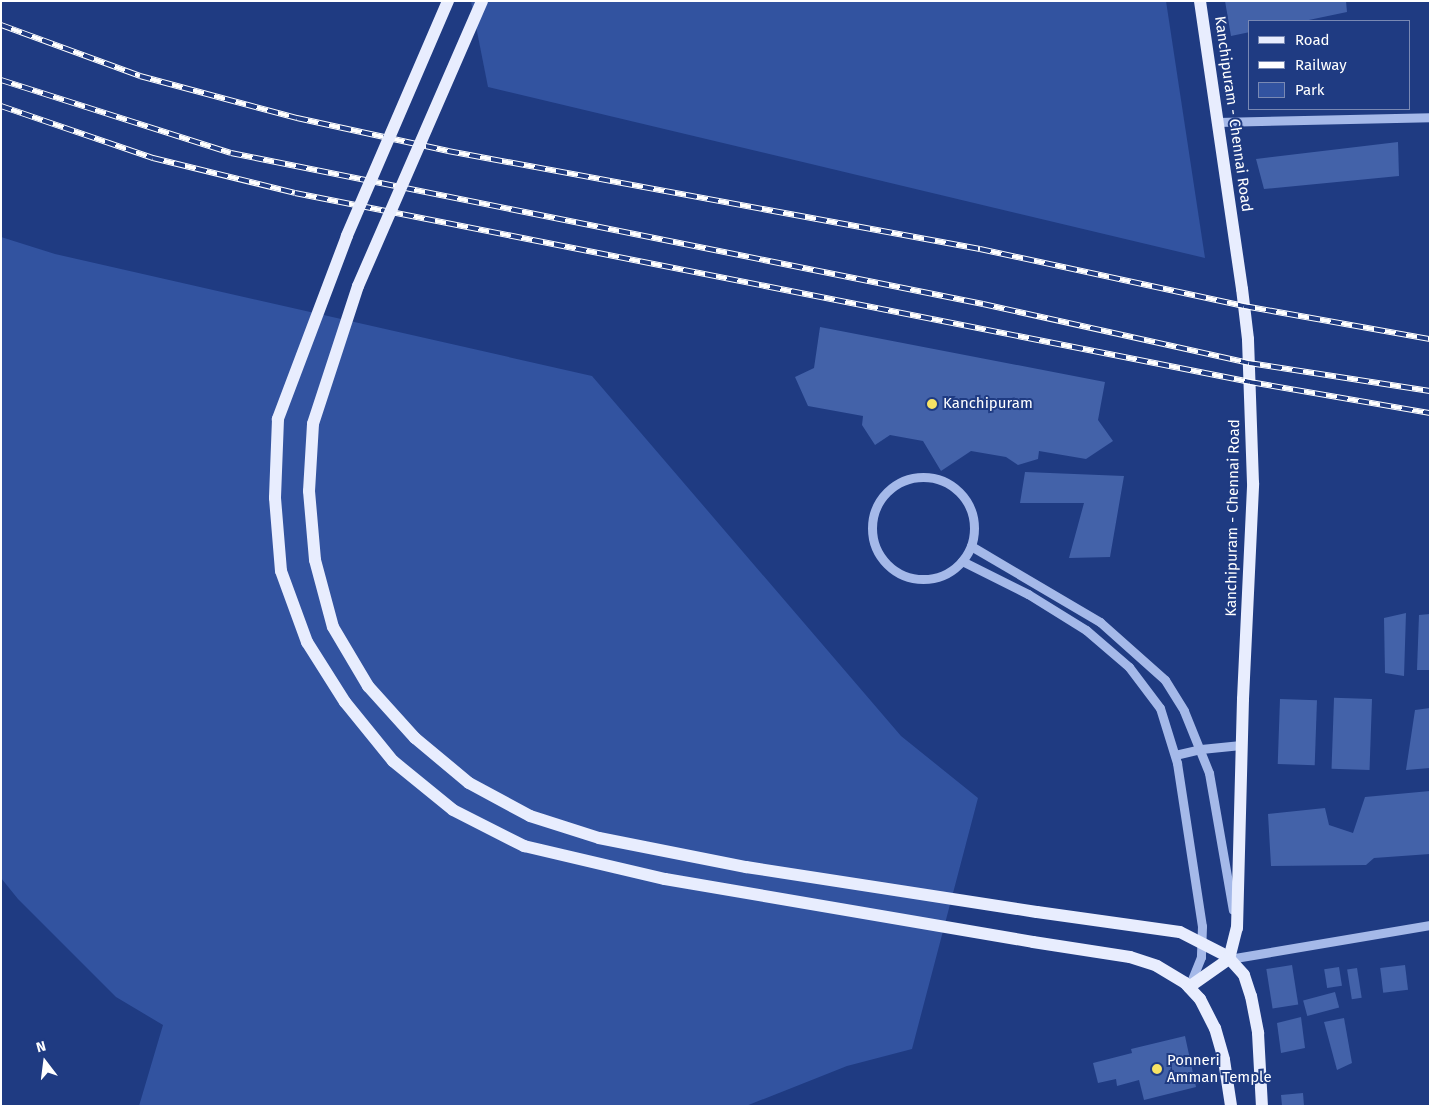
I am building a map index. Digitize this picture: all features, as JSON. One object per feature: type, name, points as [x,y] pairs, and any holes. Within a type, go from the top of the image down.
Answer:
[{"type":"main road","points":[[448,1],[343,244],[278,418],[275,498],[281,571],[306,642],[345,702],[393,761],[452,810],[524,846],[665,879],[1130,957],[1157,966],[1189,987],[1200,999],[1215,1028],[1224,1060],[1231,1106]]},
{"type":"main road","points":[[482,1],[358,286],[313,424],[309,491],[315,560],[333,627],[368,686],[415,738],[469,783],[530,816],[599,838],[746,867],[1180,932],[1203,942],[1229,959],[1244,975],[1251,996],[1258,1033],[1262,1106]]},
{"type":"main road","name":"Kanchipuram - Chennai Road","points":[[1200,1],[1242,290],[1251,411],[1250,572],[1241,745],[1237,928],[1229,959]]},
{"type":"main road","points":[[1189,987],[1229,959]]},
{"type":"street","points":[[1217,122],[1430,117]]},
{"type":"street","points":[[930,476],[947,482],[961,493],[970,507],[975,524],[971,546],[954,570],[939,577],[922,580],[906,577],[891,569],[880,558],[873,542],[872,518],[882,496],[896,484],[912,477],[930,476]]},
{"type":"street","points":[[971,546],[1100,622],[1146,661],[1164,680],[1184,711],[1201,748],[1216,802],[1237,928]]},
{"type":"street","points":[[962,561],[1051,606],[1119,657],[1160,708],[1175,755],[1203,942],[1197,969],[1189,987]]},
{"type":"street","points":[[1175,755],[1201,748],[1241,745]]},
{"type":"street","points":[[1229,959],[1430,926]]},
{"type":"green space","points":[[471,1],[1166,1],[1205,258],[488,87]]},
{"type":"green space","points":[[1,237],[55,254],[592,376],[901,736],[978,798],[912,1049],[847,1066],[746,1106],[139,1106],[163,1025],[116,997],[18,899],[1,878]]},
{"type":"building","points":[[1225,1],[1346,1],[1347,12],[1309,20],[1248,20],[1248,32],[1231,36]]},
{"type":"building","points":[[1398,142],[1399,176],[1264,189],[1256,159]]},
{"type":"building","points":[[820,327],[1105,382],[1098,420],[1113,441],[1086,459],[1039,451],[1038,459],[1018,465],[1006,457],[971,451],[941,471],[923,441],[890,435],[875,445],[862,425],[863,416],[808,406],[795,377],[814,368]]},
{"type":"building","points":[[1025,472],[1124,476],[1110,557],[1069,558],[1084,503],[1020,503]]},
{"type":"building","points":[[1406,613],[1404,676],[1385,673],[1384,618]]},
{"type":"building","points":[[1430,614],[1430,670],[1417,670],[1419,615]]},
{"type":"building","points":[[1334,698],[1372,699],[1370,770],[1332,769]]},
{"type":"building","points":[[1280,699],[1317,700],[1315,765],[1278,764]]},
{"type":"building","points":[[1430,708],[1430,768],[1406,770],[1415,710]]},
{"type":"building","points":[[1430,791],[1430,854],[1374,858],[1366,865],[1271,866],[1268,814],[1325,808],[1329,825],[1353,833],[1365,797]]},
{"type":"building","points":[[1292,965],[1298,1005],[1273,1009],[1266,969]]},
{"type":"building","points":[[1405,965],[1408,990],[1383,993],[1380,968]]},
{"type":"building","points":[[1339,967],[1342,986],[1327,988],[1324,969]]},
{"type":"building","points":[[1357,968],[1362,998],[1352,999],[1347,970]]},
{"type":"building","points":[[1335,992],[1339,1007],[1307,1016],[1303,1001]]},
{"type":"building","points":[[1301,1017],[1305,1048],[1281,1053],[1277,1023]]},
{"type":"building","points":[[1344,1018],[1352,1063],[1337,1070],[1324,1022]]},
{"type":"building","points":[[1185,1036],[1196,1087],[1144,1100],[1139,1080],[1117,1086],[1116,1079],[1098,1083],[1093,1063],[1132,1053],[1131,1049]]},
{"type":"building","points":[[1303,1093],[1304,1106],[1282,1106],[1281,1095]]},
{"type":"railway","points":[[1,25],[140,76],[297,118],[448,151],[980,249],[1244,306],[1430,339]]},
{"type":"railway","points":[[1,80],[231,153],[983,304],[1249,363],[1430,391]]},
{"type":"railway","points":[[1,106],[153,158],[295,193],[1250,382],[1430,413]]},
{"type":"place","name":"Kanchipuram","points":[[932,404]]},
{"type":"place","name":"Ponneri Amman Temple","points":[[1157,1069]]}]
